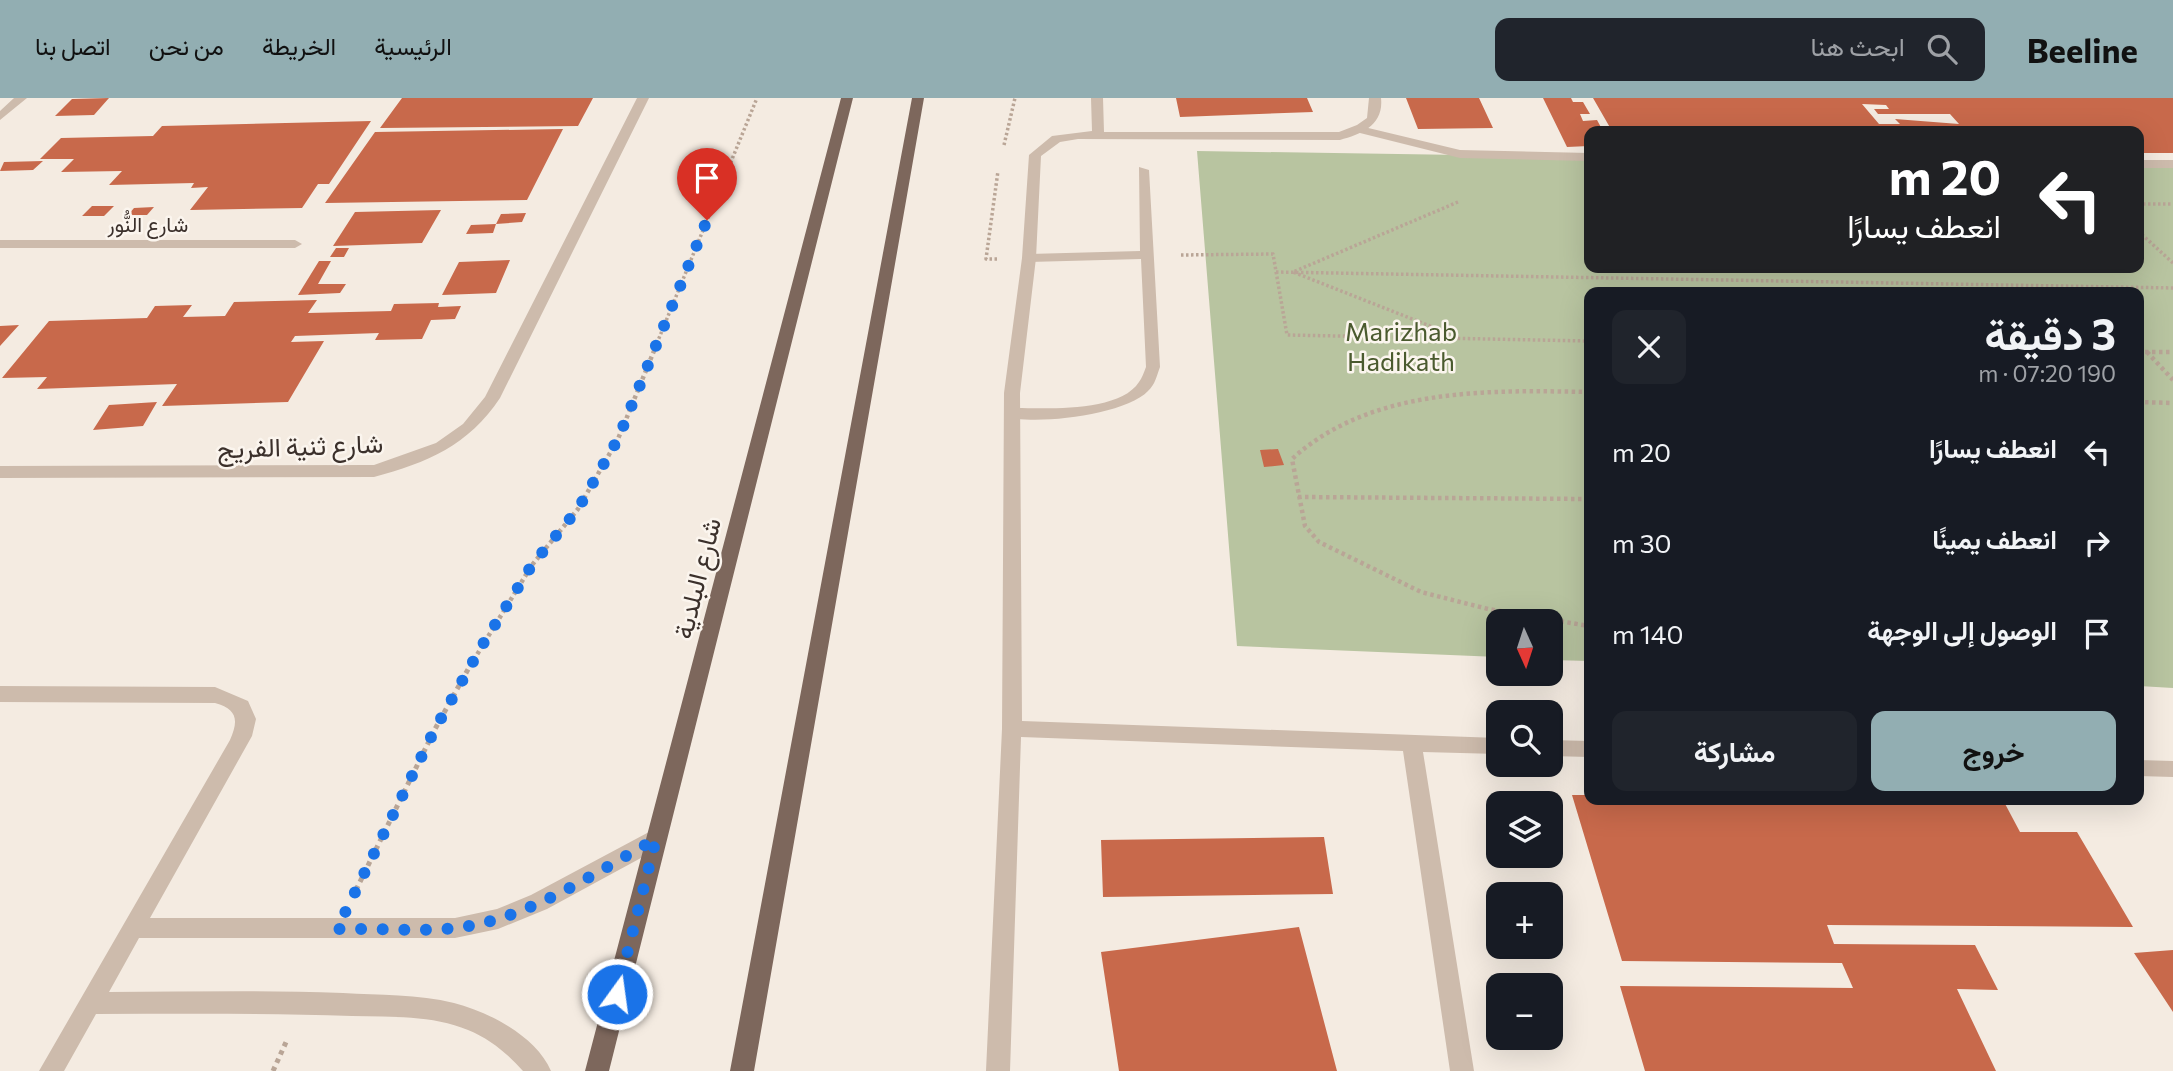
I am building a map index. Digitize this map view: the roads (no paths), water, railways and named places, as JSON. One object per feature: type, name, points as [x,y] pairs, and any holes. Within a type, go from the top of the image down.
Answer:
[{"type":"main road","name":"شارع البلدية","points":[[597,1071],[847,98]]},
{"type":"main road","points":[[742,1071],[918,98]]},
{"type":"street","points":[[0,117],[21,98]]},
{"type":"street","name":"شارع ثنية الفريج","points":[[0,472],[374,471],[414,461],[450,444],[477,422],[492,398],[643,98]]},
{"type":"street","points":[[1097,98],[1098,134]]},
{"type":"street","points":[[998,1071],[1012,729],[1012,413],[1029,258],[1035,155],[1056,139],[1098,134],[1340,136],[1360,130],[1373,120],[1377,109],[1375,98]]},
{"type":"street","points":[[1360,130],[1460,154],[1584,157]]},
{"type":"street","points":[[2144,164],[2173,164]]},
{"type":"street","points":[[1012,413],[1098,408],[1128,400],[1145,386],[1153,367],[1143,170]]},
{"type":"street","name":"شارع النُّور","points":[[0,244],[295,244]]},
{"type":"street","points":[[1029,258],[1147,256]]},
{"type":"street","points":[[0,694],[215,695],[230,698],[241,706],[247,717],[245,731],[51,1071]]},
{"type":"street","points":[[1012,729],[1486,746]]},
{"type":"street","points":[[1412,743],[1462,1071]]},
{"type":"street","points":[[1563,748],[1584,749]]},
{"type":"street","points":[[2144,768],[2173,769]]},
{"type":"street","points":[[133,928],[455,928],[498,919],[539,902],[656,839]]},
{"type":"street","points":[[90,1003],[303,1003],[430,1010],[465,1017],[496,1031],[523,1051],[539,1071]]},
{"type":"park label","name":"Marizhab Hadikath","points":[[1401,345]]}]
